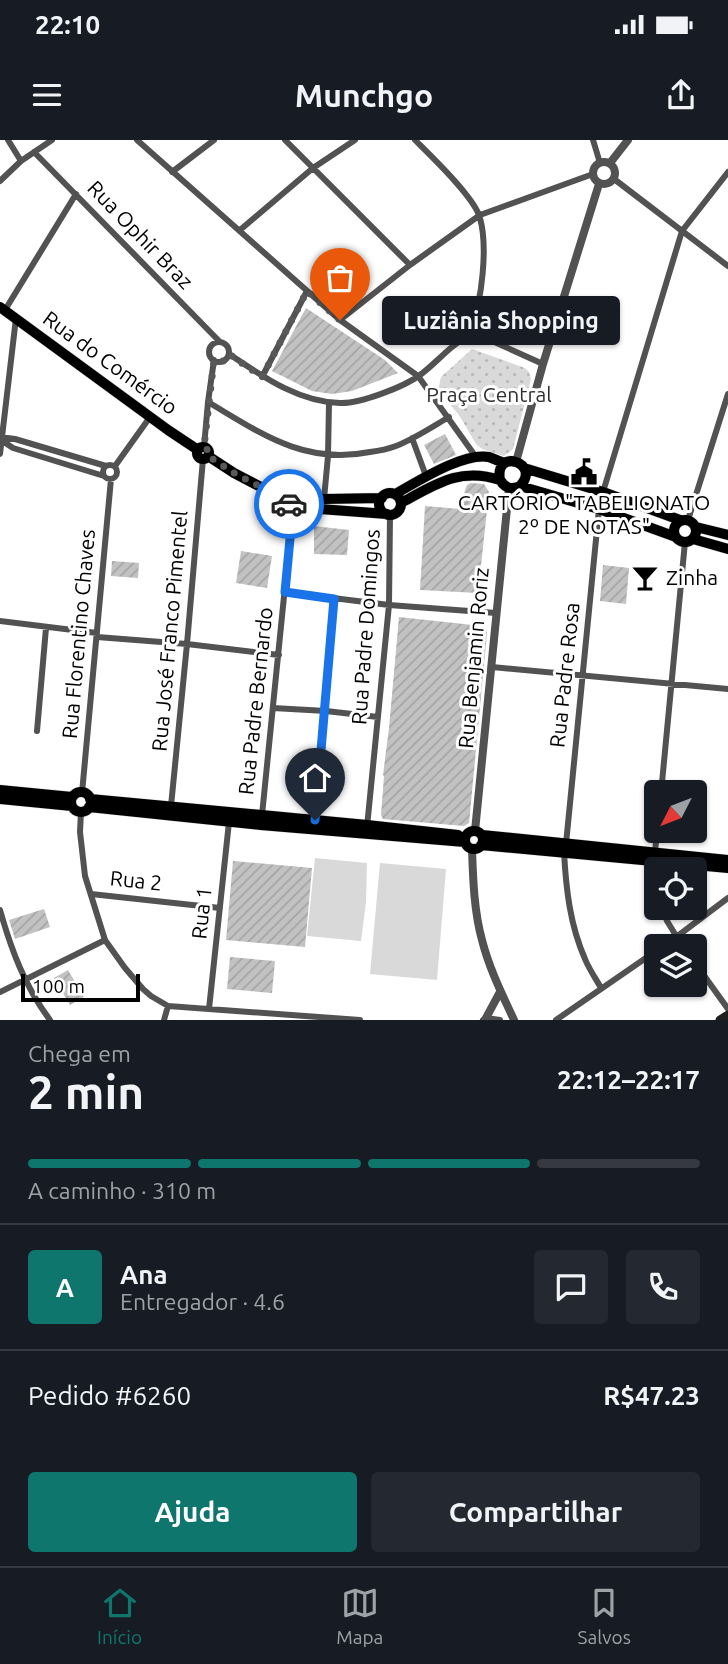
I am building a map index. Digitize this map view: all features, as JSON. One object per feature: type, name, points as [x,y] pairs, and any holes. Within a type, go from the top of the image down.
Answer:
[{"type":"main road","name":"Rua do Comércio","points":[[2,309],[150,417],[234,473],[293,507]]},
{"type":"main road","points":[[398,499],[426,476],[461,461],[488,457],[505,463]]},
{"type":"main road","points":[[520,465],[526,476],[524,482],[514,488],[503,485],[500,468],[510,461],[728,535]]},
{"type":"main road","points":[[398,499],[464,475],[477,474],[500,480]]},
{"type":"main road","points":[[520,486],[599,509],[685,539],[728,549]]},
{"type":"main road","points":[[293,507],[389,515],[397,513],[401,507],[398,499],[389,493],[382,498],[380,507],[389,515]]},
{"type":"main road","name":"Rua do Comércio","points":[[278,496],[324,499],[382,498]]},
{"type":"main road","points":[[685,539],[674,531],[676,524],[688,522]]},
{"type":"main road","points":[[685,539],[696,534],[688,522]]},
{"type":"main road","points":[[0,790],[229,822],[315,820],[367,829]]},
{"type":"main road","points":[[0,799],[171,806],[261,820],[655,857]]},
{"type":"main road","points":[[707,859],[728,860]]},
{"type":"main road","points":[[707,865],[728,868]]},
{"type":"main road","points":[[720,1020],[728,1015]]},
{"type":"street","points":[[8,140],[21,161]]},
{"type":"street","points":[[0,181],[21,161],[52,140]]},
{"type":"street","points":[[136,140],[340,320],[418,376],[476,457]]},
{"type":"street","points":[[172,172],[214,140]]},
{"type":"street","points":[[285,140],[410,265]]},
{"type":"street","points":[[240,230],[313,168],[355,140]]},
{"type":"street","points":[[229,354],[223,361],[214,360],[210,349],[214,344],[223,343],[229,354],[262,377],[300,396],[343,404],[366,399],[418,376],[470,331],[482,277],[484,248],[480,215],[447,172],[415,140]]},
{"type":"street","points":[[593,140],[605,163],[615,170],[614,179],[607,184],[599,184]]},
{"type":"street","points":[[599,184],[593,174],[596,166],[605,163],[628,140]]},
{"type":"street","name":"Rua Ophir Braz","points":[[34,152],[220,342]]},
{"type":"street","points":[[603,492],[682,231],[728,172]]},
{"type":"street","points":[[340,320],[480,215],[593,174]]},
{"type":"street","points":[[614,179],[728,266]]},
{"type":"street","points":[[520,465],[543,364],[599,184]]},
{"type":"street","points":[[2,309],[76,194]]},
{"type":"street","points":[[262,377],[307,291]]},
{"type":"street","points":[[0,454],[16,318]]},
{"type":"street","points":[[470,331],[543,364]]},
{"type":"street","name":"Rua José Franco Pimentel","points":[[171,806],[214,360]]},
{"type":"street","points":[[688,522],[728,394]]},
{"type":"street","points":[[208,402],[295,449],[328,456],[351,456],[397,446],[449,417]]},
{"type":"street","points":[[324,499],[329,402]]},
{"type":"street","points":[[115,466],[150,417]]},
{"type":"street","points":[[1,438],[15,439],[106,466],[110,464],[115,466],[118,473],[116,477],[108,478],[13,448],[1,438]]},
{"type":"street","points":[[412,438],[426,476]]},
{"type":"street","points":[[106,466],[103,470],[108,478]]},
{"type":"street","name":"Rua Florentino Chaves","points":[[108,478],[81,802],[81,852],[85,876],[105,940],[143,989],[169,1006]]},
{"type":"street","name":"Rua Benjamin Roriz","points":[[509,488],[473,839],[474,895],[481,939],[500,992],[514,1020]]},
{"type":"street","name":"Rua Padre Rosa","points":[[601,988],[585,961],[574,929],[566,891],[565,848],[599,509],[603,492]]},
{"type":"street","name":"Rua Padre Bernardo","points":[[261,820],[293,507]]},
{"type":"street","name":"Rua Padre Domingos","points":[[367,829],[389,605],[389,515]]},
{"type":"street","points":[[662,780],[685,539]]},
{"type":"street","points":[[285,592],[389,605],[496,613]]},
{"type":"street","points":[[315,820],[334,599]]},
{"type":"street","points":[[0,621],[97,635],[279,655]]},
{"type":"street","points":[[37,731],[46,628]]},
{"type":"street","points":[[492,667],[728,689]]},
{"type":"street","points":[[273,708],[378,718]]},
{"type":"street","name":"Rua 1","points":[[209,1009],[229,822]]},
{"type":"street","points":[[655,857],[656,844]]},
{"type":"street","name":"Rua 2","points":[[90,894],[220,908]]},
{"type":"street","points":[[680,934],[728,898]]},
{"type":"street","points":[[0,910],[24,980],[50,1020]]},
{"type":"street","points":[[0,992],[105,940]]},
{"type":"street","points":[[556,1020],[644,959]]},
{"type":"street","points":[[707,980],[728,1009]]},
{"type":"street","points":[[500,992],[484,1019],[500,1020]]},
{"type":"street","points":[[164,1020],[169,1006],[360,1020]]},
{"type":"green space","name":"Praça Central","points":[[472,349],[525,368],[529,372],[531,379],[513,449],[504,456],[482,449],[476,444],[459,415],[440,393],[441,377]]},
{"type":"green space","points":[[315,858],[367,863],[361,941],[307,936]]},
{"type":"green space","points":[[380,863],[446,869],[437,980],[370,974]]},
{"type":"building","points":[[306,308],[385,360],[398,373],[352,391],[332,394],[312,391],[272,371]]},
{"type":"building","points":[[445,434],[456,455],[434,464],[424,445]]},
{"type":"building","points":[[484,484],[489,492],[478,593],[420,590],[425,506],[460,509],[467,485]]},
{"type":"building","points":[[314,526],[349,530],[347,555],[314,554]]},
{"type":"building","points":[[241,551],[272,556],[267,588],[236,583]]},
{"type":"building","points":[[112,561],[139,563],[138,578],[111,576]]},
{"type":"building","points":[[603,565],[629,568],[626,604],[600,601]]},
{"type":"building","points":[[399,617],[482,626],[487,632],[469,823],[464,826],[383,819],[381,815]]},
{"type":"building","points":[[233,861],[312,868],[305,947],[226,940]]},
{"type":"building","points":[[44,909],[50,927],[15,939],[9,920]]},
{"type":"building","points":[[230,957],[275,961],[272,993],[227,989]]},
{"type":"building","points":[[68,970],[84,997],[70,1005],[54,978]]},
{"type":"way so far","points":[[289,504],[208,456],[209,452],[204,447],[214,360],[223,361],[229,354],[262,377],[307,291],[340,320]]},
{"type":"place","name":"Luziânia Shopping","points":[[340,320]]},
{"type":"place","name":"CARTÓRIO \"TABELIONATO 2º DE NOTAS\"","points":[[584,472]]},
{"type":"place","name":"Zinha","points":[[645,578]]},
{"type":"route","points":[[289,504],[293,507],[285,592],[334,599],[315,820]]}]
